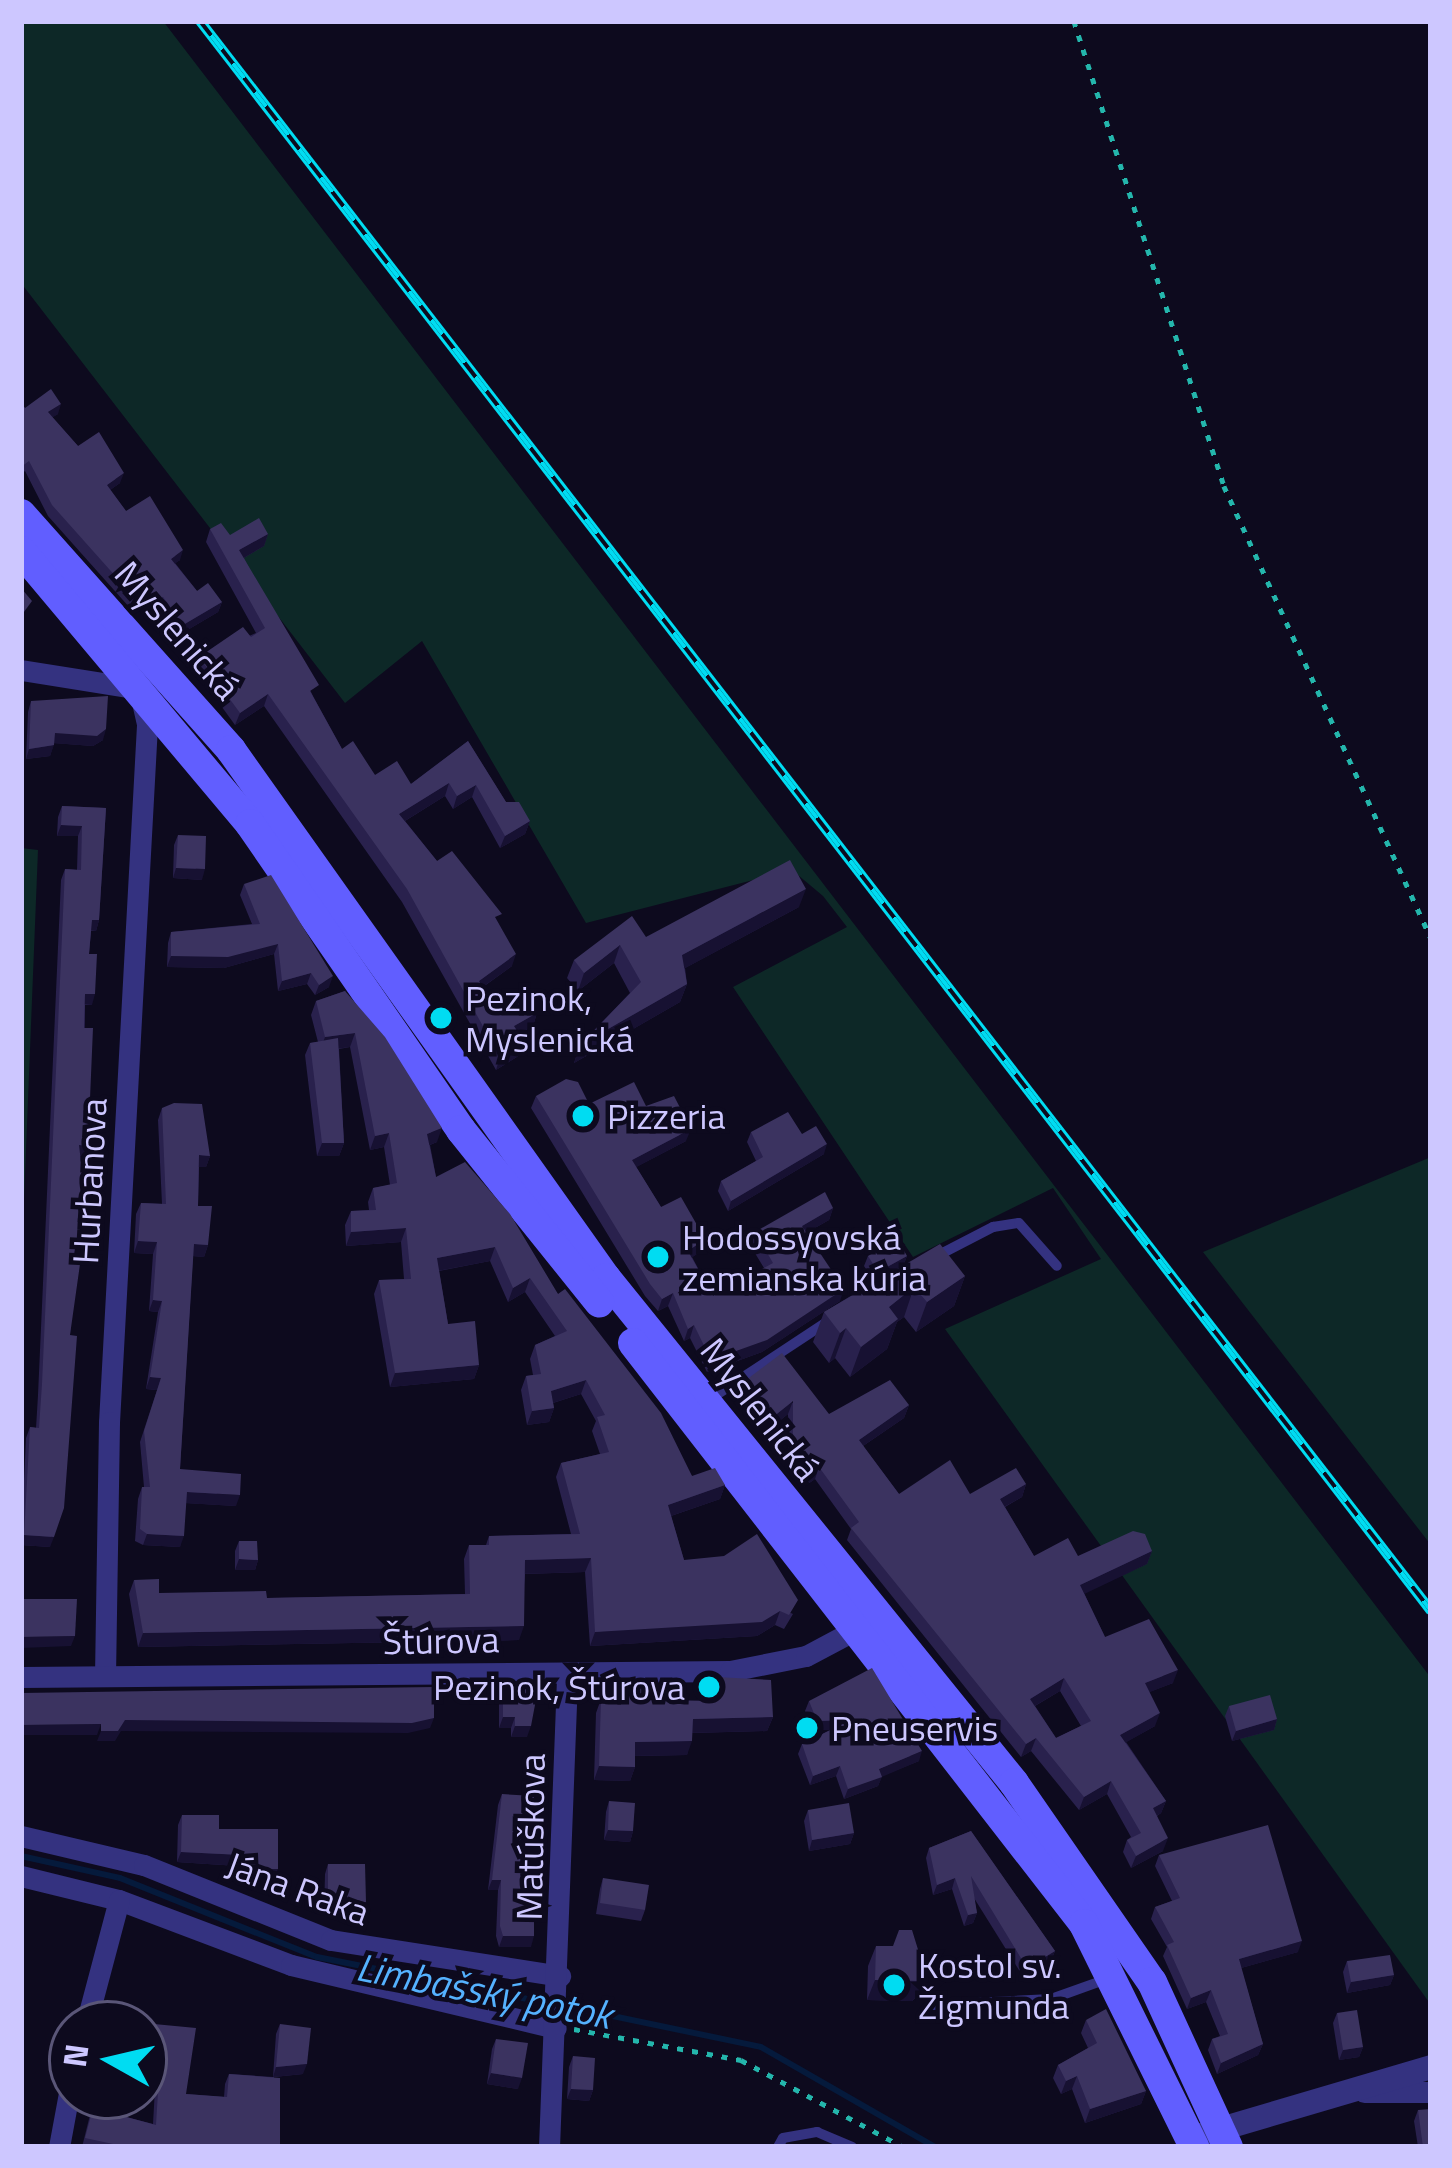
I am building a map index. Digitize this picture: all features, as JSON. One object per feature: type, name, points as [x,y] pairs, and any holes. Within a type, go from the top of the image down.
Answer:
[{"type":"main road","name":"Myslenická","points":[[21,514],[231,750],[517,1160],[770,1486],[882,1612],[1153,1982],[1225,2137]]},
{"type":"main road","name":"Myslenická","points":[[21,551],[250,824],[461,1130],[1052,1878],[1116,1976],[1192,2143]]},
{"type":"street","points":[[21,670],[140,689]]},
{"type":"street","name":"Hurbanova","points":[[105,1676],[109,1422],[147,725],[140,689]]},
{"type":"street","name":"Štúrova","points":[[21,1677],[767,1666],[855,1633],[882,1612]]},
{"type":"street","name":"Matúškova","points":[[549,2147],[559,1982],[567,1672]]},
{"type":"street","name":"Jána Raka","points":[[21,1836],[144,1865],[332,1940],[559,1982]]},
{"type":"street","points":[[21,1876],[119,1900],[291,1965],[556,2024]]},
{"type":"street","points":[[92,2000],[119,1900]]},
{"type":"street","points":[[1192,2143],[1225,2137],[1333,2092],[1431,2067]]},
{"type":"street","points":[[1333,2092],[1431,2092]]},
{"type":"lane","points":[[917,1266],[993,1227],[1019,1223],[1058,1266]]},
{"type":"lane","points":[[707,1401],[841,1312]]},
{"type":"lane","points":[[932,2005],[1051,1999],[1116,1976]]},
{"type":"lane","points":[[778,2147],[783,2138],[817,2132],[852,2147]]},
{"type":"path","points":[[1074,21],[1224,486],[1431,939]]},
{"type":"path","points":[[556,2024],[742,2060],[903,2147]]},
{"type":"green space","points":[[21,21],[163,21],[1431,1678],[1431,2005],[945,1329],[1101,1259],[1053,1188],[913,1257],[733,987],[847,927],[823,896],[792,870],[586,923],[422,641],[345,703],[21,283]]},
{"type":"green space","points":[[21,848],[38,850],[21,1275]]},
{"type":"green space","points":[[1431,1157],[1431,1545],[1203,1252]]},
{"type":"building","points":[[51,389],[61,404],[48,412],[78,446],[99,432],[124,473],[107,485],[126,511],[150,496],[183,550],[171,559],[197,591],[208,583],[222,602],[183,625],[163,597],[155,603],[145,590],[134,597],[52,505],[29,461],[21,467],[21,404],[25,408]]},
{"type":"building","points":[[259,518],[268,534],[239,550],[319,685],[310,691],[342,749],[353,741],[375,775],[397,761],[411,784],[468,741],[506,802],[519,802],[530,821],[505,836],[476,785],[457,796],[449,783],[399,814],[437,861],[452,851],[502,914],[495,917],[516,954],[479,981],[499,1014],[527,995],[537,1013],[514,1026],[525,1043],[500,1057],[407,889],[268,694],[240,713],[199,657],[243,627],[251,637],[265,628],[210,529],[221,523],[230,535]]},
{"type":"building","points":[[21,588],[32,601],[21,616]]},
{"type":"building","points":[[108,696],[106,729],[97,736],[55,733],[54,745],[29,749],[31,701]]},
{"type":"building","points":[[62,806],[106,808],[99,920],[92,920],[89,954],[97,954],[95,994],[85,994],[84,1028],[93,1028],[88,1146],[79,1145],[86,1206],[73,1256],[81,1257],[70,1335],[77,1336],[64,1508],[54,1537],[24,1535],[30,1427],[39,1428],[42,1384],[65,869],[81,870],[82,826],[61,825]]},
{"type":"building","points":[[178,835],[206,836],[205,869],[176,868]]},
{"type":"building","points":[[790,860],[806,889],[682,955],[687,984],[580,1045],[641,982],[620,945],[584,973],[574,960],[632,916],[646,937]]},
{"type":"building","points":[[271,875],[333,976],[319,985],[311,973],[282,981],[278,944],[228,957],[171,956],[171,932],[260,924],[244,884]]},
{"type":"building","points":[[345,991],[385,1037],[442,1128],[427,1134],[436,1177],[465,1162],[510,1214],[558,1294],[565,1289],[661,1413],[692,1476],[715,1468],[725,1485],[668,1505],[684,1560],[724,1556],[757,1534],[798,1600],[789,1615],[780,1611],[762,1622],[595,1632],[591,1558],[525,1560],[524,1626],[143,1633],[134,1580],[159,1579],[159,1593],[266,1591],[267,1598],[470,1594],[469,1545],[489,1545],[489,1536],[580,1534],[561,1463],[609,1452],[597,1417],[605,1415],[586,1380],[551,1391],[554,1408],[532,1411],[526,1376],[541,1374],[535,1345],[567,1331],[530,1278],[513,1288],[495,1247],[437,1258],[448,1324],[475,1321],[479,1365],[395,1373],[379,1280],[411,1279],[406,1228],[351,1232],[351,1211],[376,1210],[373,1188],[397,1183],[389,1133],[375,1136],[355,1033],[325,1037],[316,1001]]},
{"type":"building","points":[[338,1038],[344,1143],[322,1143],[310,1043]]},
{"type":"building","points":[[566,1079],[578,1082],[589,1104],[634,1082],[646,1106],[674,1096],[691,1129],[632,1160],[661,1207],[681,1197],[705,1239],[688,1251],[713,1296],[773,1263],[755,1232],[825,1192],[833,1208],[802,1226],[844,1289],[767,1340],[711,1360],[694,1325],[688,1329],[673,1293],[662,1299],[650,1284],[536,1096]]},
{"type":"building","points":[[174,1103],[202,1104],[210,1156],[199,1155],[198,1206],[212,1206],[208,1245],[194,1244],[180,1469],[241,1474],[240,1495],[187,1492],[184,1536],[147,1534],[140,1529],[142,1487],[150,1487],[144,1431],[161,1378],[150,1377],[162,1301],[153,1300],[157,1242],[138,1241],[141,1203],[166,1204],[162,1108]]},
{"type":"building","points":[[788,1112],[802,1134],[816,1126],[827,1144],[731,1201],[721,1181],[763,1157],[751,1132]]},
{"type":"building","points":[[897,1238],[907,1256],[878,1272],[868,1256]]},
{"type":"building","points":[[940,1244],[965,1276],[927,1302],[914,1287],[889,1307],[898,1319],[861,1347],[846,1328],[840,1333],[824,1312]]},
{"type":"building","points":[[782,1353],[829,1414],[890,1380],[909,1405],[859,1440],[899,1494],[950,1460],[970,1494],[1016,1468],[1026,1484],[1000,1499],[1034,1556],[1068,1538],[1078,1556],[1133,1531],[1145,1534],[1152,1551],[1080,1585],[1105,1637],[1149,1619],[1178,1670],[1145,1683],[1160,1713],[1120,1735],[1166,1801],[1153,1808],[1168,1838],[1136,1856],[1127,1840],[1141,1833],[1111,1781],[1084,1797],[1036,1738],[1026,1744],[851,1528],[859,1522],[819,1467],[807,1475],[793,1458],[793,1401],[773,1417],[738,1386]],"holes":[[[1064,1678],[1091,1721],[1056,1738],[1030,1699]]]},
{"type":"building","points":[[239,1541],[257,1541],[258,1560],[239,1559]]},
{"type":"building","points":[[21,1599],[77,1599],[75,1636],[21,1637]]},
{"type":"building","points":[[872,1668],[922,1751],[879,1769],[882,1777],[848,1789],[840,1766],[813,1776],[802,1744],[851,1720],[817,1721],[809,1701]]},
{"type":"building","points":[[716,1677],[771,1680],[773,1717],[693,1719],[692,1741],[635,1742],[635,1767],[599,1766],[601,1699],[620,1699],[620,1686],[643,1686],[643,1700],[715,1701]]},
{"type":"building","points":[[434,1687],[434,1718],[412,1723],[125,1720],[118,1731],[101,1731],[101,1724],[21,1725],[21,1693]]},
{"type":"building","points":[[538,1689],[531,1726],[515,1726],[515,1717],[503,1717],[503,1690]]},
{"type":"building","points":[[1270,1695],[1277,1719],[1236,1731],[1229,1706]]},
{"type":"building","points":[[502,1794],[534,1796],[534,1936],[503,1936],[500,1926],[501,1880],[492,1880]]},
{"type":"building","points":[[609,1801],[635,1803],[633,1831],[608,1830]]},
{"type":"building","points":[[849,1803],[854,1833],[812,1840],[808,1810]]},
{"type":"building","points":[[182,1815],[219,1815],[219,1829],[278,1829],[278,1869],[242,1869],[242,1855],[181,1852]]},
{"type":"building","points":[[1268,1825],[1302,1941],[1239,1959],[1263,2044],[1221,2063],[1212,2039],[1228,2034],[1211,1990],[1191,1998],[1167,1945],[1174,1942],[1155,1907],[1180,1898],[1159,1855]]},
{"type":"building","points":[[971,1831],[1055,1951],[1027,1968],[971,1876],[977,1913],[968,1915],[955,1878],[937,1885],[929,1848]]},
{"type":"building","points":[[328,1864],[365,1864],[366,1902],[328,1903]]},
{"type":"building","points":[[603,1878],[649,1885],[645,1910],[600,1903]]},
{"type":"building","points":[[899,1930],[912,1930],[920,1956],[928,1956],[927,1973],[919,1981],[875,1980],[876,1946],[893,1946]]},
{"type":"building","points":[[1390,1955],[1394,1975],[1351,1982],[1347,1961]]},
{"type":"building","points":[[1106,2009],[1146,2091],[1090,2109],[1077,2076],[1066,2081],[1058,2065],[1097,2043],[1086,2020]]},
{"type":"building","points":[[1357,2010],[1363,2047],[1343,2050],[1337,2013]]},
{"type":"building","points":[[280,2024],[311,2028],[307,2064],[276,2067]]},
{"type":"building","points":[[168,2025],[196,2028],[186,2094],[227,2097],[229,2074],[280,2078],[280,2147],[127,2147],[85,2138],[90,2120],[156,2125],[156,2120],[168,2120]]},
{"type":"building","points":[[496,2039],[528,2043],[522,2078],[491,2073]]},
{"type":"building","points":[[573,2056],[595,2058],[593,2090],[571,2089]]},
{"type":"building","points":[[1431,2109],[1431,2147],[1423,2147],[1418,2110]]},
{"type":"waterway","name":"Limbašský potok","points":[[21,1856],[120,1878],[317,1957],[547,2003]]},
{"type":"waterway","name":"Limbašský potok","points":[[560,2005],[761,2047],[935,2147]]},
{"type":"railway","points":[[200,21],[1431,1611]]},
{"type":"place","name":"Pezinok, Myslenická","points":[[441,1018]]},
{"type":"place","name":"Pizzeria","points":[[583,1116]]},
{"type":"place","name":"Hodossyovská zemianska kúria","points":[[658,1257]]},
{"type":"place","name":"Pezinok, Štúrova","points":[[709,1687]]},
{"type":"place","name":"Pneuservis","points":[[807,1728]]},
{"type":"place","name":"Kostol sv. Žigmunda","points":[[894,1985]]}]
